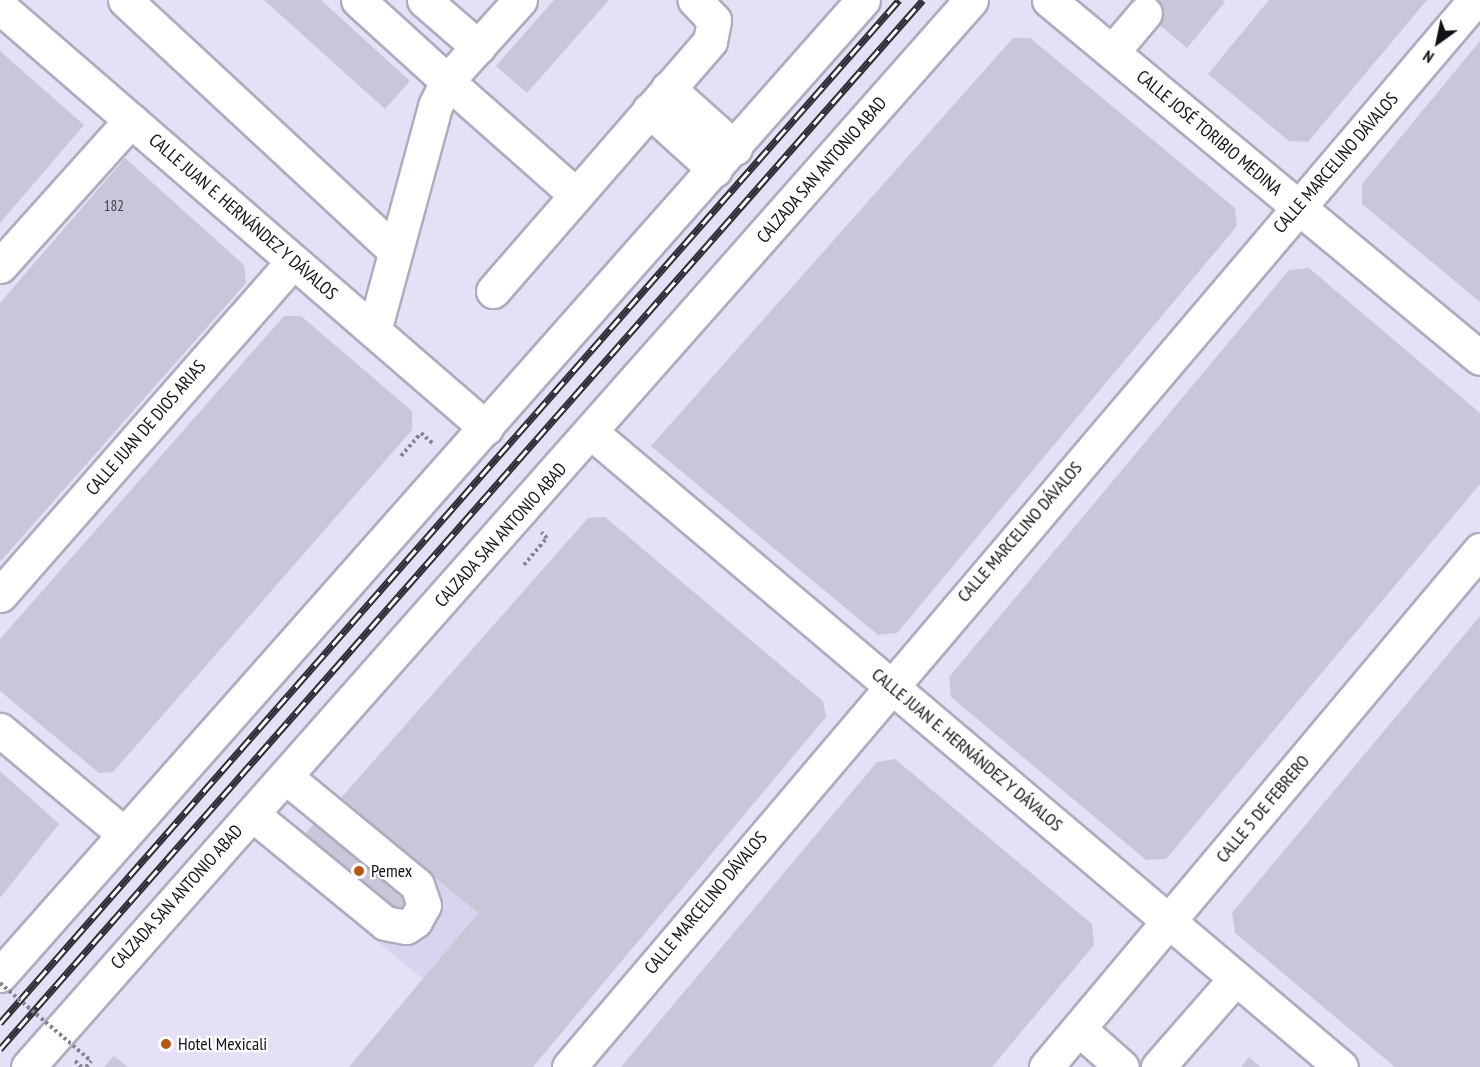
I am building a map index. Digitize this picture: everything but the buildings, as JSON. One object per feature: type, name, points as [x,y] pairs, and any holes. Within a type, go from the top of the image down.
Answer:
[{"type":"main road","points":[[125,0],[395,251]]},
{"type":"main road","points":[[358,0],[576,195]]},
{"type":"main road","points":[[424,0],[478,47]]},
{"type":"main road","points":[[374,331],[435,106],[447,81],[520,0]]},
{"type":"main road","points":[[493,291],[715,31],[708,10],[695,0]]},
{"type":"main road","points":[[0,975],[725,159],[863,0]]},
{"type":"main road","name":"CALZADA SAN ANTONIO ABAD","points":[[28,1067],[47,1052],[285,776],[592,432],[970,0]]},
{"type":"main road","name":"CALLE JOSÉ TORIBIO MEDINA","points":[[1049,0],[1480,358]]},
{"type":"main road","name":"CALLE MARCELINO DÁVALOS","points":[[569,1067],[890,685],[1475,0]]},
{"type":"main road","name":"CALLE JUAN E. HERNÁNDEZ Y DÁVALOS","points":[[0,6],[486,428]]},
{"type":"main road","points":[[1112,52],[1145,13]]},
{"type":"main road","points":[[659,99],[725,159]]},
{"type":"main road","points":[[0,266],[131,120]]},
{"type":"main road","name":"CALLE JUAN DE DIOS ARIAS","points":[[0,596],[293,261]]},
{"type":"main road","name":"CALLE JUAN E. HERNÁNDEZ Y DÁVALOS","points":[[592,432],[1341,1067]]},
{"type":"main road","name":"CALLE 5 DE FEBRERO","points":[[1046,1067],[1480,550]]},
{"type":"main road","points":[[0,730],[124,834]]},
{"type":"main road","points":[[252,814],[385,923],[406,927],[415,921],[424,905],[417,885],[285,776]]},
{"type":"main road","points":[[1158,1067],[1236,978]]},
{"type":"main road","points":[[1079,1029],[1122,1067]]},
{"type":"path","points":[[401,456],[421,433]]},
{"type":"path","points":[[524,564],[547,538]]},
{"type":"path","points":[[0,983],[91,1061],[86,1067]]},
{"type":"shaded area","points":[[340,799],[478,913],[423,979],[283,865]]},
{"type":"railway","points":[[0,1023],[899,0]]},
{"type":"railway","points":[[0,1049],[923,0]]},
{"type":"place","name":"Pemex","points":[[359,871]]},
{"type":"place","name":"Hotel Mexicali","points":[[166,1044]]}]
